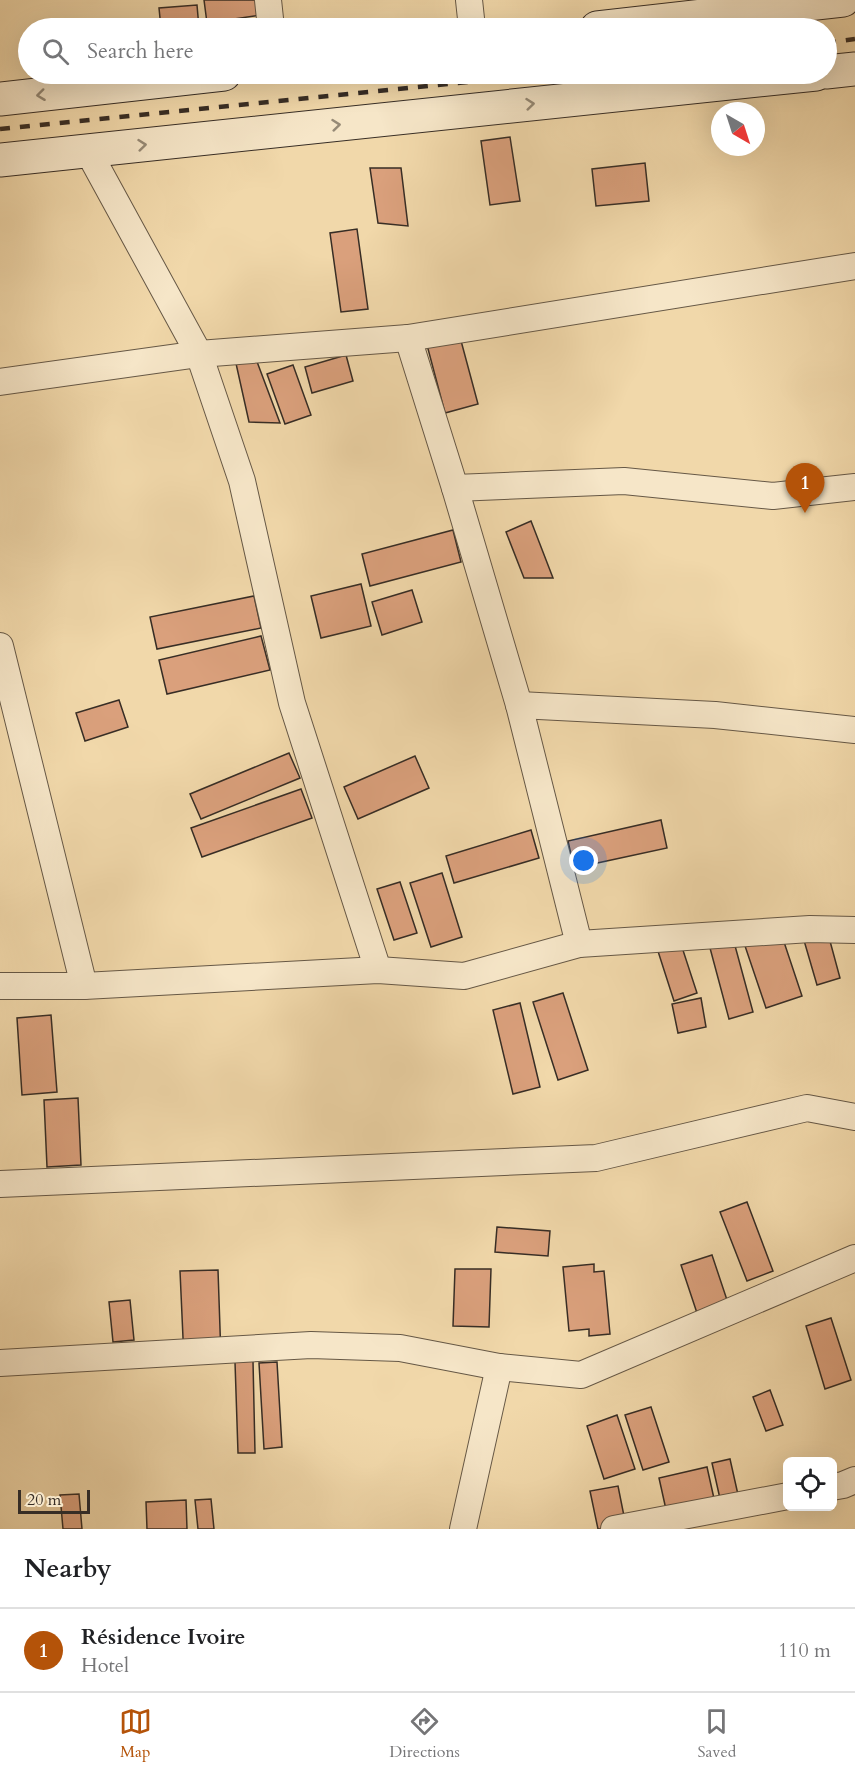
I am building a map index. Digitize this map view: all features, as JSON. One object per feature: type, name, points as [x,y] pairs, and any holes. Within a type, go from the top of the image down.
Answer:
[{"type":"main road","points":[[705,18],[843,0]]},
{"type":"main road","points":[[837,71],[855,69]]},
{"type":"main road","points":[[0,99],[134,84]]},
{"type":"main road","points":[[0,160],[644,84]]},
{"type":"street","points":[[268,0],[270,18]]},
{"type":"street","points":[[469,0],[471,18]]},
{"type":"street","points":[[88,151],[199,354],[242,481],[292,703],[378,970]]},
{"type":"street","points":[[0,382],[199,354],[408,338],[855,266]]},
{"type":"street","points":[[408,338],[519,705],[579,944]]},
{"type":"street","points":[[455,488],[624,481],[773,496],[855,487]]},
{"type":"street","points":[[0,646],[84,986]]},
{"type":"street","points":[[519,705],[715,715],[855,730]]},
{"type":"street","points":[[0,986],[84,986],[378,970],[464,976],[579,944],[810,929],[855,930]]},
{"type":"street","points":[[0,1184],[596,1158],[807,1108],[855,1117]]},
{"type":"street","points":[[0,1363],[310,1345],[400,1348],[499,1368],[581,1376],[855,1258]]},
{"type":"street","points":[[463,1529],[499,1368]]},
{"type":"street","points":[[614,1529],[783,1497]]},
{"type":"building","points":[[204,0],[266,0],[268,14],[241,18],[206,18]]},
{"type":"building","points":[[197,5],[198,18],[160,18],[159,8]]},
{"type":"building","points":[[510,137],[520,201],[490,205],[481,141]]},
{"type":"building","points":[[645,163],[649,201],[596,206],[592,169]]},
{"type":"building","points":[[370,168],[401,168],[408,226],[378,223]]},
{"type":"building","points":[[357,229],[368,309],[341,312],[330,233]]},
{"type":"building","points":[[460,337],[478,404],[445,413],[427,345]]},
{"type":"building","points":[[346,355],[353,381],[312,393],[305,367]]},
{"type":"building","points":[[235,359],[256,359],[280,423],[249,422]]},
{"type":"building","points":[[293,365],[311,415],[285,424],[267,374]]},
{"type":"building","points":[[531,521],[553,578],[524,578],[506,532]]},
{"type":"building","points":[[453,530],[461,562],[370,586],[362,554]]},
{"type":"building","points":[[361,584],[371,626],[321,638],[311,596]]},
{"type":"building","points":[[412,590],[422,622],[382,635],[372,602]]},
{"type":"building","points":[[254,596],[261,628],[157,649],[150,617]]},
{"type":"building","points":[[261,636],[270,670],[167,694],[159,660]]},
{"type":"building","points":[[119,700],[128,727],[85,741],[76,713]]},
{"type":"building","points":[[289,753],[300,778],[201,819],[190,794]]},
{"type":"building","points":[[415,756],[429,788],[358,819],[344,787]]},
{"type":"building","points":[[301,789],[312,818],[202,857],[191,828]]},
{"type":"building","points":[[661,820],[667,848],[574,868],[568,841]]},
{"type":"building","points":[[531,830],[539,858],[454,883],[446,856]]},
{"type":"building","points":[[442,873],[462,937],[431,947],[410,883]]},
{"type":"building","points":[[400,882],[417,933],[394,940],[377,889]]},
{"type":"building","points":[[827,930],[840,978],[817,985],[803,937]]},
{"type":"building","points":[[679,938],[697,993],[674,1001],[656,945]]},
{"type":"building","points":[[783,939],[802,996],[766,1008],[743,940]]},
{"type":"building","points":[[734,942],[753,1012],[729,1019],[710,948]]},
{"type":"building","points":[[563,993],[588,1070],[558,1080],[533,1002]]},
{"type":"building","points":[[701,998],[706,1027],[678,1033],[672,1004]]},
{"type":"building","points":[[520,1003],[540,1087],[513,1094],[493,1010]]},
{"type":"building","points":[[51,1015],[57,1092],[22,1095],[17,1018]]},
{"type":"building","points":[[78,1098],[81,1165],[47,1167],[44,1100]]},
{"type":"building","points":[[747,1202],[773,1271],[747,1281],[720,1212]]},
{"type":"building","points":[[497,1227],[550,1231],[548,1256],[495,1252]]},
{"type":"building","points":[[712,1255],[733,1318],[702,1328],[681,1265]]},
{"type":"building","points":[[594,1264],[594,1272],[604,1271],[610,1334],[589,1336],[589,1329],[569,1331],[563,1267]]},
{"type":"building","points":[[455,1269],[491,1269],[489,1327],[453,1326]]},
{"type":"building","points":[[218,1270],[221,1358],[184,1360],[180,1271]]},
{"type":"building","points":[[130,1300],[134,1340],[113,1342],[109,1302]]},
{"type":"building","points":[[831,1318],[851,1380],[825,1389],[806,1326]]},
{"type":"building","points":[[253,1361],[255,1453],[238,1453],[235,1362]]},
{"type":"building","points":[[277,1362],[282,1447],[264,1449],[259,1363]]},
{"type":"building","points":[[770,1390],[783,1425],[766,1431],[753,1397]]},
{"type":"building","points":[[651,1407],[669,1462],[643,1470],[625,1415]]},
{"type":"building","points":[[617,1415],[635,1469],[604,1479],[587,1426]]},
{"type":"building","points":[[730,1459],[741,1508],[723,1512],[712,1463]]},
{"type":"building","points":[[707,1467],[715,1503],[667,1514],[659,1478]]},
{"type":"building","points":[[618,1486],[626,1526],[598,1529],[590,1491]]},
{"type":"building","points":[[79,1494],[82,1529],[63,1529],[60,1495]]},
{"type":"building","points":[[211,1499],[214,1529],[198,1529],[195,1500]]},
{"type":"building","points":[[186,1500],[187,1529],[147,1529],[146,1502]]},
{"type":"railway","points":[[837,41],[855,39]]},
{"type":"railway","points":[[0,129],[447,84]]},
{"type":"place","name":"Résidence Ivoire","points":[[805,513]]}]
